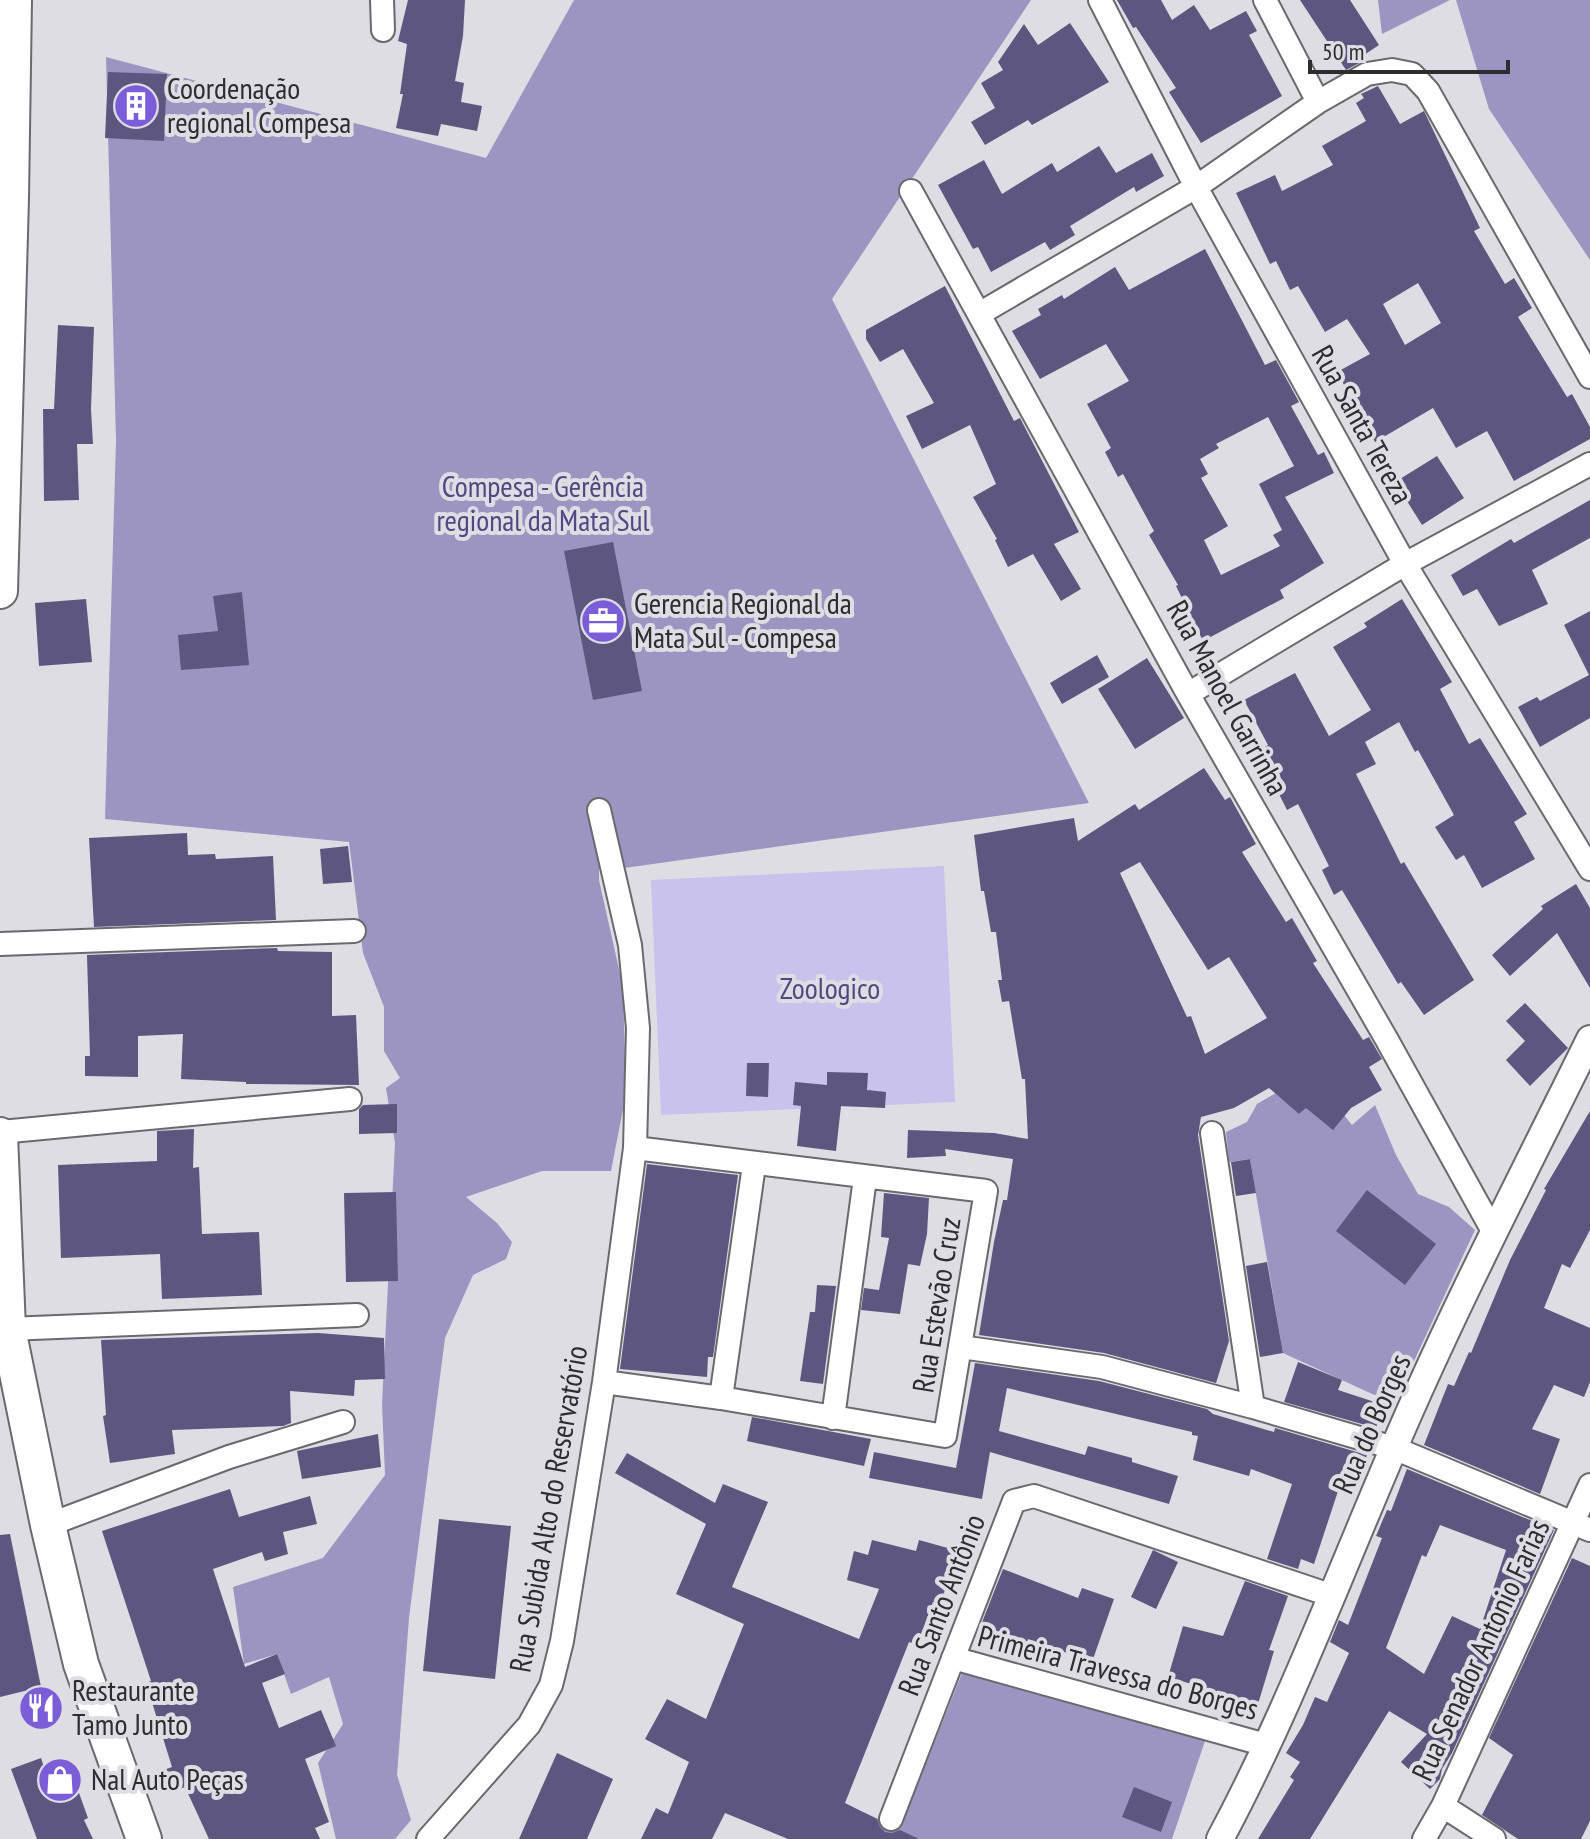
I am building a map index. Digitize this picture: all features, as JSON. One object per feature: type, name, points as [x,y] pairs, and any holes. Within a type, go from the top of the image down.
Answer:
[{"type":"main road","points":[[0,591],[14,0]]},
{"type":"main road","points":[[0,1134],[8,1329],[48,1525],[81,1664],[144,1839]]},
{"type":"street","points":[[382,0],[383,30]]},
{"type":"street","name":"Rua Santa Tereza","points":[[1100,0],[1196,187],[1405,564],[1590,869]]},
{"type":"street","points":[[1265,0],[1318,102]]},
{"type":"street","points":[[979,314],[1196,187],[1318,102],[1367,74],[1392,70],[1412,74],[1428,91],[1590,377]]},
{"type":"street","name":"Rua Manoel Garrinha","points":[[911,191],[1188,694],[1494,1233]]},
{"type":"street","points":[[1188,694],[1405,564],[1590,464]]},
{"type":"street","name":"Rua Subida Alto do Reservatório","points":[[428,1839],[529,1725],[551,1685],[562,1641],[604,1382],[635,1148],[638,1028],[630,945],[599,810]]},
{"type":"street","points":[[0,944],[354,931]]},
{"type":"street","name":"Rua do Borges","points":[[1220,1839],[1333,1596],[1394,1448],[1494,1233],[1590,1039]]},
{"type":"street","points":[[0,1134],[350,1099]]},
{"type":"street","points":[[1212,1133],[1253,1407]]},
{"type":"street","name":"Rua Estevão Cruz","points":[[604,1382],[721,1398],[945,1436],[986,1191],[754,1165],[635,1148]]},
{"type":"street","points":[[721,1398],[754,1165]]},
{"type":"street","points":[[833,1418],[865,1178]]},
{"type":"street","points":[[8,1329],[357,1315]]},
{"type":"street","points":[[961,1347],[1102,1367],[1253,1407],[1394,1448],[1582,1525]]},
{"type":"street","points":[[48,1525],[229,1457],[343,1422]]},
{"type":"street","name":"Rua Senador Antonio Farias","points":[[1424,1839],[1443,1806],[1529,1622],[1582,1525],[1590,1485]]},
{"type":"street","name":"Rua Santo Antônio","points":[[891,1819],[1014,1501],[1034,1496],[1333,1596]]},
{"type":"street","name":"Primeira Travessa do Borges","points":[[953,1658],[1266,1745]]},
{"type":"street","points":[[1443,1806],[1494,1839]]},
{"type":"green space","name":"Compesa - Gerência regional da Mata Sul","points":[[574,0],[1031,0],[832,299],[1089,803],[624,868],[599,866],[599,880],[623,987],[626,1094],[611,1171],[542,1171],[466,1197],[497,1223],[512,1242],[506,1259],[473,1275],[445,1338],[409,1618],[397,1775],[411,1820],[395,1839],[336,1839],[318,1763],[343,1724],[329,1677],[291,1694],[277,1654],[244,1664],[233,1587],[323,1558],[385,1475],[382,1404],[395,1143],[386,1088],[400,1078],[384,1051],[384,1007],[363,953],[349,842],[105,819],[116,440],[106,57],[486,158]]},
{"type":"green space","points":[[1378,0],[1450,0],[1382,34]]},
{"type":"green space","points":[[1456,0],[1590,0],[1590,260],[1489,109]]},
{"type":"green space","name":"Zoologico","points":[[944,866],[955,1102],[661,1115],[651,880]]},
{"type":"green space","points":[[1324,1090],[1352,1125],[1375,1105],[1396,1155],[1418,1194],[1449,1207],[1475,1230],[1394,1404],[1283,1353],[1250,1159],[1229,1162],[1226,1132],[1247,1122],[1257,1104],[1276,1093],[1299,1114]]},
{"type":"green space","points":[[962,1673],[1206,1738],[1172,1839],[848,1839],[863,1812],[900,1829]]},
{"type":"building","points":[[408,0],[465,0],[463,36],[455,81],[464,83],[461,102],[482,106],[477,131],[441,124],[438,136],[396,128],[403,94],[400,94],[407,44],[398,41]]},
{"type":"building","points":[[1117,0],[1161,0],[1172,20],[1194,5],[1210,30],[1246,11],[1257,31],[1249,35],[1282,96],[1201,143],[1169,92],[1176,88]]},
{"type":"building","points":[[1300,0],[1350,0],[1379,45],[1361,57],[1363,61],[1346,70]]},
{"type":"building","points":[[1070,23],[1109,82],[1032,125],[1028,120],[985,145],[971,122],[995,108],[981,83],[1003,70],[998,62],[1024,24],[1038,45]]},
{"type":"building","name":"Coordenação regional Compesa","points":[[108,72],[167,74],[164,141],[105,138]]},
{"type":"building","points":[[1378,86],[1400,124],[1424,111],[1480,228],[1474,231],[1505,284],[1514,278],[1532,308],[1518,317],[1567,397],[1572,394],[1590,427],[1590,439],[1514,481],[1487,431],[1456,448],[1433,408],[1375,442],[1337,372],[1370,354],[1347,319],[1325,332],[1298,286],[1290,290],[1276,261],[1270,264],[1236,193],[1275,175],[1282,191],[1333,165],[1322,146],[1366,121],[1356,103],[1364,98],[1361,94]],"holes":[[[1418,283],[1441,323],[1405,345],[1383,304]]]},
{"type":"building","points":[[1099,146],[1116,173],[1152,153],[1164,176],[1136,192],[1134,187],[1070,226],[1075,235],[1050,250],[1045,242],[991,272],[978,247],[973,249],[938,185],[984,160],[1002,194],[1052,163],[1057,172]]},
{"type":"building","points":[[1205,249],[1265,365],[1276,360],[1299,402],[1291,406],[1318,455],[1324,452],[1334,473],[1285,497],[1324,563],[1280,590],[1284,598],[1203,641],[1178,585],[1149,535],[1154,531],[1123,474],[1118,477],[1105,452],[1111,448],[1087,404],[1129,381],[1106,344],[1040,379],[1012,331],[1041,315],[1038,309],[1062,295],[1064,299],[1115,267],[1129,290]],"holes":[[[1268,417],[1294,466],[1259,484],[1282,530],[1273,535],[1280,546],[1221,575],[1204,540],[1228,526],[1201,478],[1208,474],[1200,459],[1219,448],[1216,444]]]},
{"type":"building","points":[[945,286],[1014,421],[1020,418],[1079,532],[1054,544],[1081,589],[1061,601],[1033,554],[1008,567],[997,539],[973,497],[996,484],[970,425],[922,449],[906,416],[934,403],[903,349],[880,362],[866,339],[866,330]]},
{"type":"building","points":[[58,325],[94,327],[93,444],[77,444],[79,500],[44,501],[43,409],[54,409]]},
{"type":"building","points":[[1437,456],[1464,498],[1422,525],[1395,482]]},
{"type":"building","points":[[1590,500],[1590,538],[1532,570],[1548,604],[1499,626],[1477,589],[1463,596],[1451,575],[1511,539],[1514,543]]},
{"type":"building","name":"Gerencia Regional da Mata Sul - Compesa","points":[[613,542],[642,691],[593,700],[564,551]]},
{"type":"building","points":[[242,592],[249,665],[181,670],[178,635],[218,631],[213,596]]},
{"type":"building","points":[[86,599],[92,662],[39,666],[35,603]]},
{"type":"building","points":[[1402,599],[1452,682],[1440,689],[1469,744],[1480,738],[1527,814],[1514,822],[1535,859],[1482,888],[1464,855],[1456,860],[1435,827],[1454,815],[1399,722],[1365,742],[1376,764],[1356,774],[1401,864],[1404,862],[1474,980],[1424,1015],[1401,982],[1398,984],[1342,890],[1334,895],[1322,870],[1329,866],[1298,804],[1287,810],[1276,788],[1284,784],[1244,700],[1295,673],[1329,736],[1371,710],[1333,647],[1367,627],[1364,623]]},
{"type":"building","points":[[1590,611],[1590,718],[1540,747],[1518,707],[1537,697],[1540,701],[1589,675],[1564,625]]},
{"type":"building","points":[[1097,655],[1109,677],[1062,704],[1050,683]]},
{"type":"building","points":[[1147,658],[1184,718],[1135,749],[1098,689]]},
{"type":"building","points":[[1204,768],[1225,800],[1230,797],[1256,844],[1242,852],[1286,922],[1292,918],[1317,961],[1313,963],[1363,1040],[1369,1037],[1382,1059],[1369,1067],[1382,1090],[1351,1108],[1333,1130],[1306,1108],[1299,1114],[1269,1088],[1234,1108],[1201,1117],[1198,1135],[1229,1341],[1216,1383],[1104,1353],[979,1335],[994,1242],[1003,1200],[1007,1200],[1013,1159],[945,1149],[946,1156],[907,1158],[908,1130],[994,1133],[1028,1139],[1025,1079],[1022,1079],[1009,1001],[1002,1002],[996,932],[991,932],[984,891],[981,891],[974,835],[1074,818],[1078,841],[1135,804],[1139,810]],"holes":[[[1140,862],[1208,970],[1229,957],[1267,1018],[1205,1054],[1191,1016],[1187,1017],[1120,873]]]},
{"type":"building","points":[[187,833],[188,855],[215,854],[216,859],[273,856],[276,920],[94,927],[89,838]]},
{"type":"building","points":[[348,846],[352,882],[323,884],[320,849]]},
{"type":"building","points":[[1576,884],[1590,908],[1590,988],[1557,933],[1510,976],[1492,955],[1543,909],[1541,906]]},
{"type":"building","points":[[277,948],[278,951],[332,952],[332,1016],[356,1015],[359,1085],[246,1084],[181,1079],[183,1034],[138,1036],[138,1077],[85,1076],[85,1056],[90,1056],[87,955]]},
{"type":"building","points":[[1525,1003],[1568,1048],[1530,1086],[1506,1060],[1525,1041],[1506,1021]]},
{"type":"building","points":[[747,1063],[769,1063],[768,1097],[746,1096]]},
{"type":"building","points":[[827,1072],[868,1073],[867,1090],[886,1092],[885,1108],[841,1106],[836,1151],[797,1146],[801,1106],[793,1105],[795,1082],[827,1085]]},
{"type":"building","points":[[397,1104],[397,1133],[359,1134],[359,1109],[363,1105]]},
{"type":"building","points":[[1590,1111],[1590,1230],[1570,1268],[1562,1264],[1544,1308],[1590,1328],[1590,1382],[1584,1397],[1554,1385],[1532,1429],[1560,1439],[1540,1494],[1424,1445],[1448,1384],[1454,1386],[1471,1353],[1544,1189]]},
{"type":"building","points":[[194,1129],[193,1168],[199,1167],[202,1234],[259,1232],[262,1295],[162,1299],[160,1254],[61,1258],[58,1165],[157,1161],[157,1131]]},
{"type":"building","points":[[1250,1159],[1256,1193],[1236,1196],[1231,1162]]},
{"type":"building","points":[[647,1164],[738,1175],[713,1357],[708,1357],[707,1377],[620,1369]]},
{"type":"building","points":[[1367,1190],[1436,1244],[1405,1285],[1336,1231]]},
{"type":"building","points":[[396,1192],[398,1281],[346,1282],[344,1193]]},
{"type":"building","points":[[884,1193],[929,1198],[927,1234],[920,1266],[908,1264],[900,1314],[861,1310],[864,1288],[879,1290],[889,1238],[881,1237]]},
{"type":"building","points":[[1267,1262],[1283,1353],[1260,1357],[1246,1266]]},
{"type":"building","points":[[817,1285],[836,1286],[823,1384],[800,1381],[810,1312],[815,1312]]},
{"type":"building","points":[[318,1333],[384,1338],[385,1379],[355,1380],[354,1396],[290,1391],[291,1423],[283,1426],[172,1430],[175,1454],[110,1463],[103,1416],[106,1415],[101,1340]]},
{"type":"building","points":[[1298,1362],[1342,1380],[1338,1390],[1384,1405],[1376,1428],[1284,1402]]},
{"type":"building","points":[[975,1363],[1099,1381],[1207,1409],[1213,1414],[1274,1432],[1275,1428],[1367,1455],[1357,1485],[1342,1479],[1314,1564],[1301,1559],[1298,1569],[1267,1559],[1292,1484],[1251,1469],[1249,1476],[1193,1460],[1198,1436],[1192,1435],[1192,1432],[1007,1388],[999,1431],[1085,1455],[1088,1446],[1132,1458],[1132,1462],[1178,1476],[1169,1504],[990,1452],[982,1499],[869,1478],[874,1452],[956,1468]]},
{"type":"building","points":[[752,1417],[871,1439],[864,1466],[747,1441]]},
{"type":"building","points":[[378,1434],[381,1467],[302,1479],[297,1451]]},
{"type":"building","points":[[627,1453],[715,1503],[723,1484],[768,1502],[732,1587],[859,1639],[879,1589],[847,1580],[854,1551],[868,1555],[872,1540],[916,1551],[919,1540],[955,1550],[941,1605],[933,1602],[917,1645],[909,1642],[845,1803],[877,1819],[885,1832],[900,1830],[919,1839],[788,1839],[725,1813],[712,1839],[641,1839],[656,1808],[668,1814],[689,1762],[645,1739],[667,1699],[706,1719],[744,1624],[676,1594],[706,1524],[615,1473]]},
{"type":"building","points":[[1407,1469],[1554,1530],[1440,1779],[1430,1789],[1401,1762],[1427,1734],[1389,1711],[1310,1839],[1258,1839],[1294,1780],[1290,1777],[1300,1762],[1286,1753],[1315,1697],[1327,1702],[1349,1653],[1330,1642],[1339,1620],[1348,1625],[1382,1538],[1376,1536],[1387,1510],[1391,1511]],"holes":[[[1440,1525],[1506,1550],[1480,1629],[1452,1616],[1424,1674],[1386,1648],[1422,1555],[1426,1557]]]},
{"type":"building","points":[[230,1489],[239,1517],[310,1496],[317,1524],[283,1532],[288,1554],[265,1561],[262,1552],[213,1569],[245,1667],[277,1654],[285,1674],[262,1683],[279,1728],[321,1710],[336,1746],[305,1759],[329,1822],[315,1828],[320,1839],[209,1839],[185,1787],[170,1793],[161,1771],[172,1767],[146,1683],[151,1681],[102,1531]]},
{"type":"building","points":[[439,1519],[511,1526],[495,1679],[423,1671]]},
{"type":"building","points":[[10,1534],[41,1687],[0,1697],[0,1535]]},
{"type":"building","points":[[1153,1550],[1178,1562],[1156,1609],[1131,1597]]},
{"type":"building","points":[[1572,1558],[1590,1566],[1590,1821],[1581,1839],[1518,1839],[1482,1815],[1513,1755],[1489,1738]]},
{"type":"building","points":[[1003,1569],[1078,1598],[1082,1588],[1114,1599],[1092,1662],[1028,1639],[1024,1652],[977,1635]]},
{"type":"building","points":[[1245,1581],[1288,1596],[1269,1650],[1274,1651],[1258,1704],[1168,1677],[1183,1626],[1223,1636]]},
{"type":"building","points":[[557,1753],[613,1779],[587,1839],[519,1839]]},
{"type":"building","points":[[41,1758],[46,1773],[69,1765],[88,1818],[84,1820],[93,1839],[37,1839],[11,1769]]},
{"type":"building","points":[[1134,1787],[1172,1802],[1161,1832],[1122,1817]]},
{"type":"place","name":"Coordenação regional Compesa","points":[[136,106]]},
{"type":"place","name":"Gerencia Regional da Mata Sul - Compesa","points":[[603,621]]},
{"type":"place","name":"Restaurante Tamo Junto","points":[[41,1708]]},
{"type":"place","name":"Nal Auto Peças","points":[[60,1780]]}]
